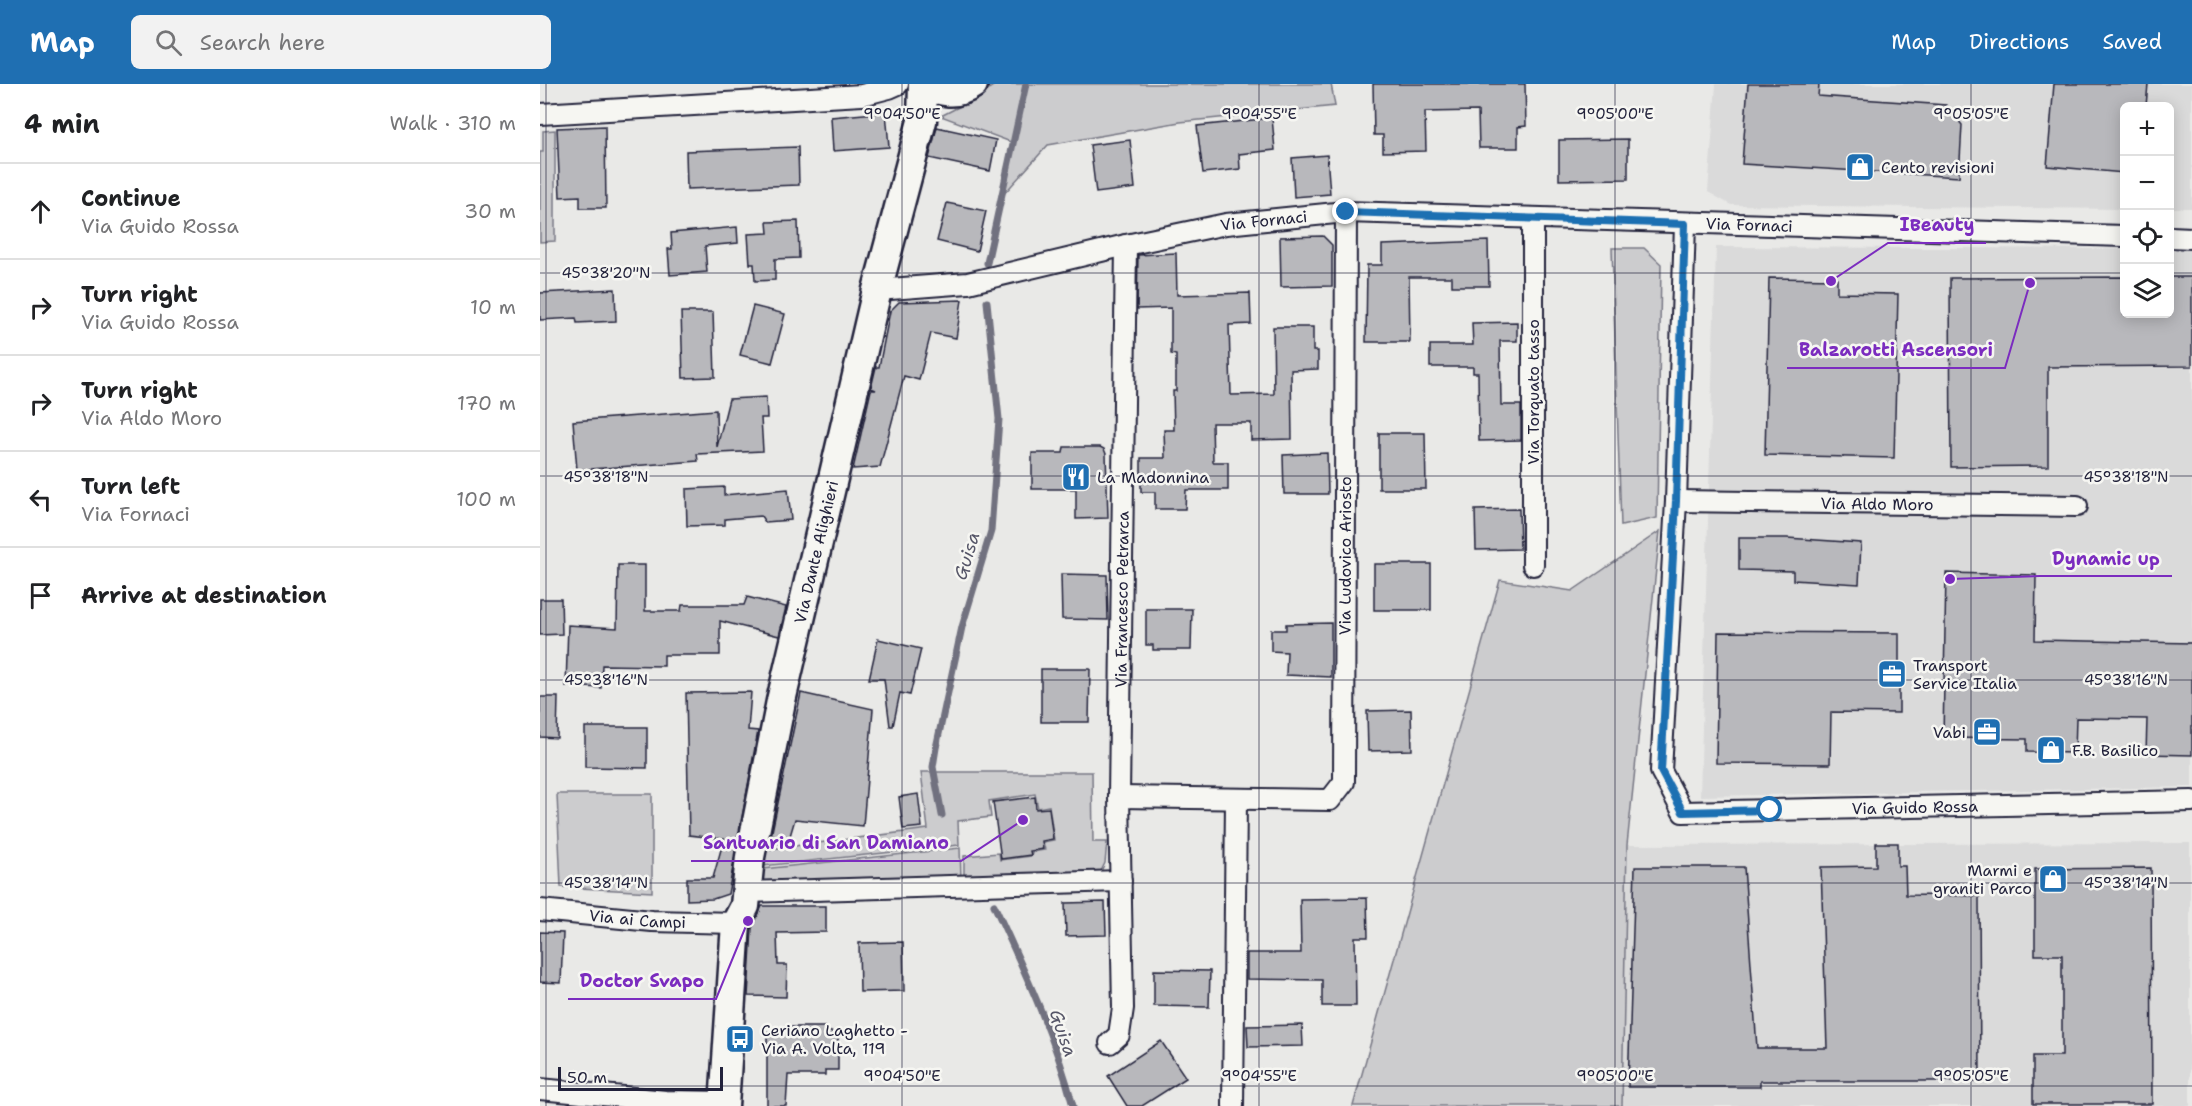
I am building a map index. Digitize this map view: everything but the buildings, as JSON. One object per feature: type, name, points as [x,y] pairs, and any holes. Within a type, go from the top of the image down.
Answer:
[{"type":"street","points":[[540,114],[890,88],[898,84]]},
{"type":"street","points":[[923,84],[942,92],[962,88]]},
{"type":"street","name":"Via Dante Alighieri","points":[[724,1104],[736,923],[744,906],[750,856],[782,701],[877,290],[922,121],[923,84]]},
{"type":"street","points":[[922,121],[962,88]]},
{"type":"street","name":"Via Fornaci","points":[[877,290],[968,283],[1126,245],[1226,224],[1346,212],[2120,236]]},
{"type":"street","name":"Via Ludovico Ariosto","points":[[1119,797],[1330,800],[1344,782],[1346,212]]},
{"type":"street","name":"Via Torquato tasso","points":[[1533,219],[1533,565]]},
{"type":"street","points":[[1676,501],[1685,224]]},
{"type":"street","points":[[2174,237],[2192,238]]},
{"type":"street","name":"Via Francesco Petrarca","points":[[1110,1043],[1119,1035],[1124,1008],[1119,797],[1126,245]]},
{"type":"street","name":"Via Aldo Moro","points":[[1676,501],[2078,507]]},
{"type":"street","name":"Via Guido Rossa","points":[[1676,501],[1661,771],[1683,812],[2192,801]]},
{"type":"street","points":[[1233,1106],[1236,799]]},
{"type":"street","points":[[747,892],[1121,881]]},
{"type":"street","name":"Via ai Campi","points":[[540,910],[652,921],[736,923]]},
{"type":"street","points":[[540,1089],[724,1104]]},
{"type":"shaded area","points":[[996,84],[1331,84],[1335,106],[1180,122],[1048,145],[1002,196],[1011,142],[941,116]]},
{"type":"shaded area","points":[[1716,84],[2192,84],[2192,208],[2174,208],[2174,102],[2120,102],[2120,209],[1731,205],[1708,192]]},
{"type":"shaded area","points":[[555,130],[555,241],[540,242],[540,152],[543,152],[543,131]]},
{"type":"shaded area","points":[[1716,247],[2120,249],[2120,318],[2174,318],[2174,250],[2192,250],[2192,787],[1700,796]]},
{"type":"shaded area","points":[[1612,248],[1644,248],[1661,264],[1657,518],[1621,526]]},
{"type":"shaded area","points":[[1660,531],[1627,845],[1622,1106],[1353,1106],[1500,580],[1572,591]]},
{"type":"shaded area","points":[[921,772],[1092,772],[1093,842],[1107,842],[1105,863],[1101,871],[964,878],[964,856],[999,853],[1000,860],[1031,856],[1032,852],[1045,850],[1043,842],[1054,840],[1049,806],[1038,808],[1035,794],[989,801],[991,817],[958,821],[959,845],[763,866],[763,850],[928,829]]},
{"type":"shaded area","points":[[557,794],[652,794],[652,892],[561,887]]},
{"type":"shaded area","points":[[2190,843],[2190,1106],[1622,1106],[1627,845]]},
{"type":"shaded area","points":[[960,848],[961,879],[763,883],[763,869]]},
{"type":"waterway","name":"Guisa","points":[[987,263],[1026,84]]},
{"type":"waterway","name":"Guisa","points":[[942,815],[933,767],[936,748],[962,627],[991,531],[999,419],[987,302]]},
{"type":"waterway","name":"Guisa","points":[[994,905],[1048,1029],[1073,1106]]},
{"type":"place","name":"Cento revisioni","points":[[1860,167]]},
{"type":"place","name":"IBeauty","points":[[1831,281]]},
{"type":"place","name":"Balzarotti Ascensori","points":[[2030,283]]},
{"type":"place","name":"La Madonnina","points":[[1076,477]]},
{"type":"place","name":"Dynamic up","points":[[1950,579]]},
{"type":"place","name":"Transport Service Italia","points":[[1892,674]]},
{"type":"place","name":"Vabi","points":[[1987,732]]},
{"type":"place","name":"F.B. Basilico","points":[[2051,750]]},
{"type":"place","name":"Santuario di San Damiano","points":[[1023,820]]},
{"type":"place","name":"Marmi e graniti Parco","points":[[2053,879]]},
{"type":"place","name":"Doctor Svapo","points":[[748,921]]},
{"type":"place","name":"Ceriano Laghetto - Via A. Volta, 119","points":[[740,1039]]},
{"type":"route","points":[[1346,212],[1685,224],[1676,501],[1661,771],[1683,812],[1770,810]]}]
